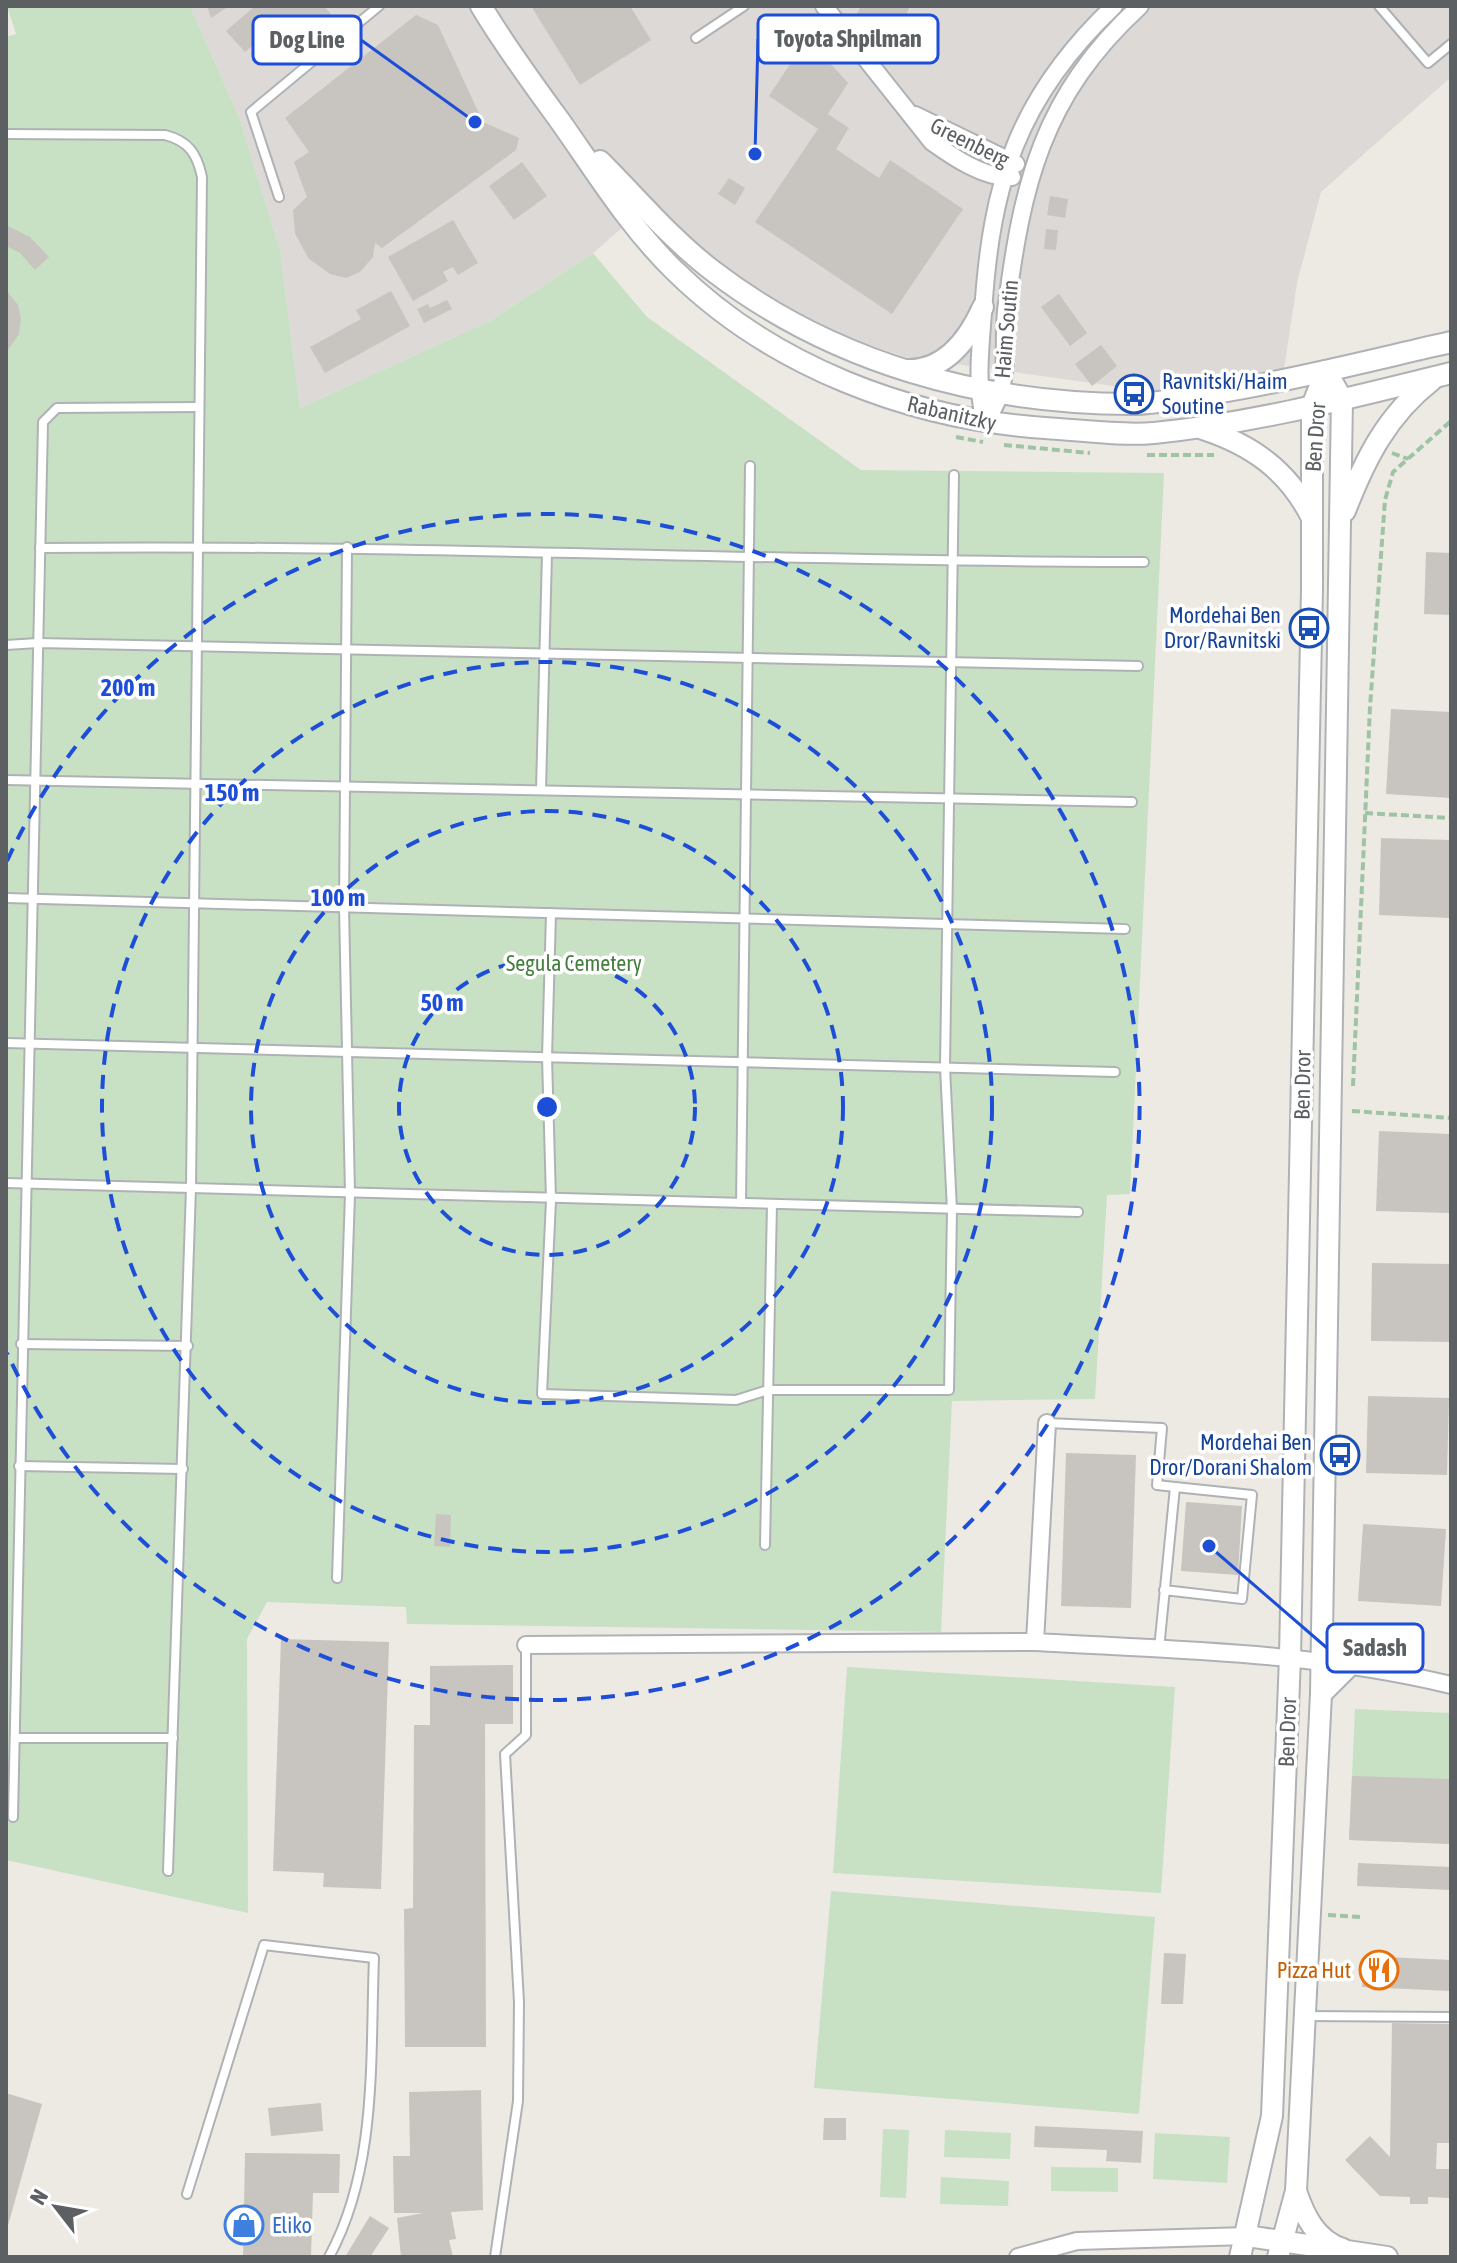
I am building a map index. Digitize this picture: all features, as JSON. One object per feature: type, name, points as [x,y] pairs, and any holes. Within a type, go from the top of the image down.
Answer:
[{"type":"street","name":"Rabanitzky","points":[[481,6],[517,65],[630,221],[672,268],[751,332],[789,354],[862,387],[916,407],[985,423],[1129,433],[1196,426],[1312,406],[1444,375]]},
{"type":"street","name":"Greenberg","points":[[824,6],[932,142],[953,157],[1001,178],[1029,176]]},
{"type":"street","name":"Haim Soutin","points":[[985,423],[977,391],[992,221],[1001,178],[1023,127],[1063,60],[1114,6]]},
{"type":"street","name":"Haim Soutin","points":[[985,423],[1000,394],[1016,235],[1029,176],[1047,128],[1078,74],[1140,6]]},
{"type":"street","name":"Greenberg","points":[[903,108],[1009,158],[1029,176]]},
{"type":"street","name":"Rabanitzky","points":[[558,119],[686,249],[714,272],[821,336],[900,370],[977,391],[1132,404],[1289,381],[1451,342]]},
{"type":"street","points":[[900,370],[918,370],[952,354],[965,340],[983,307]]},
{"type":"street","name":"Ben Dror","points":[[1280,2250],[1296,2191],[1321,1694],[1342,399],[1326,371]]},
{"type":"street","name":"Ben Dror","points":[[1240,2257],[1272,2116],[1290,1657],[1312,406],[1326,371]]},
{"type":"street","points":[[1339,526],[1358,476],[1390,419],[1444,375]]},
{"type":"street","points":[[1196,426],[1239,441],[1264,457],[1300,494],[1312,518]]},
{"type":"street","points":[[1035,1642],[1047,1423]]},
{"type":"street","points":[[526,1645],[1035,1642],[1290,1657],[1451,1685]]},
{"type":"street","points":[[1321,1694],[1350,1665]]},
{"type":"street","points":[[1296,2191],[1305,2217],[1318,2233],[1337,2247],[1380,2256]]},
{"type":"street","points":[[1018,2257],[1077,2241],[1247,2236],[1280,2250],[1380,2256]]},
{"type":"street","points":[[1041,2253],[1059,2257]]},
{"type":"lane","points":[[279,197],[251,112],[379,6]]},
{"type":"lane","points":[[696,38],[744,6]]},
{"type":"lane","points":[[1379,6],[1428,63],[1451,44]]},
{"type":"lane","points":[[6,134],[165,135],[191,148],[202,177],[196,903],[188,1346],[168,1871]]},
{"type":"lane","points":[[13,1817],[43,422],[57,408],[199,407]]},
{"type":"lane","points":[[741,1203],[750,466]]},
{"type":"lane","points":[[551,913],[547,1057],[551,1200],[542,1394],[736,1400],[768,1390],[949,1390],[952,1210],[945,1067],[954,475]]},
{"type":"lane","points":[[40,548],[347,547],[952,562],[1144,562]]},
{"type":"lane","points":[[337,1578],[350,1194],[344,907],[347,547]]},
{"type":"lane","points":[[541,790],[547,553]]},
{"type":"lane","points":[[6,645],[347,647],[1138,666]]},
{"type":"lane","points":[[6,780],[1132,802]]},
{"type":"lane","points":[[6,898],[1125,929]]},
{"type":"lane","points":[[6,1043],[1115,1072]]},
{"type":"lane","points":[[6,1183],[1078,1212]]},
{"type":"lane","points":[[765,1545],[772,1204]]},
{"type":"lane","points":[[21,1344],[188,1346]]},
{"type":"lane","points":[[1047,1423],[1162,1428],[1157,1485],[1252,1495],[1242,1599],[1164,1590]]},
{"type":"lane","points":[[19,1466],[183,1469]]},
{"type":"lane","points":[[1159,1650],[1175,1487]]},
{"type":"lane","points":[[495,2257],[518,2101],[519,2002],[505,1754],[526,1735],[526,1645]]},
{"type":"lane","points":[[15,1738],[173,1738]]},
{"type":"lane","points":[[187,2194],[264,1945],[374,1958],[366,2144],[342,2233],[329,2257]]},
{"type":"lane","points":[[1305,2016],[1451,2017]]},
{"type":"path","points":[[1352,1095],[1365,813],[1385,500],[1393,472],[1451,421]]},
{"type":"path","points":[[1365,813],[1451,818]]},
{"type":"path","points":[[1351,1126],[1352,1111],[1451,1118]]},
{"type":"path","points":[[1310,1914],[1360,1917]]},
{"type":"shaded area","points":[[190,6],[1451,6],[1451,77],[1321,192],[1297,283],[1284,369],[1150,391],[905,357],[835,333],[751,289],[694,243],[652,202],[593,253],[490,321],[300,408],[280,250],[239,117]]},
{"type":"green space","name":"Segula Cemetery","points":[[7,6],[190,6],[239,117],[280,250],[300,408],[490,321],[593,253],[647,317],[861,470],[1164,473],[1130,1194],[1107,1195],[1095,1399],[952,1401],[941,1632],[407,1624],[406,1607],[267,1602],[247,1639],[248,1913],[6,1860],[6,37],[16,34]]},
{"type":"green space","points":[[847,1667],[1175,1687],[1161,1893],[833,1873]]},
{"type":"green space","points":[[1355,1709],[1451,1713],[1451,1844],[1349,1840]]},
{"type":"green space","points":[[831,1891],[1155,1917],[1139,2114],[814,2088]]},
{"type":"green space","points":[[883,2129],[909,2130],[906,2198],[880,2197]]},
{"type":"green space","points":[[945,2130],[1011,2133],[1010,2159],[944,2157]]},
{"type":"green space","points":[[1155,2133],[1230,2137],[1227,2183],[1153,2179]]},
{"type":"green space","points":[[1051,2167],[1118,2168],[1118,2192],[1051,2191]]},
{"type":"green space","points":[[941,2177],[1009,2181],[1008,2206],[940,2204]]},
{"type":"building","points":[[207,6],[229,6],[211,18]]},
{"type":"building","points":[[255,6],[324,6],[331,14],[275,63],[257,42],[245,52],[226,31]]},
{"type":"building","points":[[531,6],[630,6],[651,40],[580,85]]},
{"type":"building","points":[[861,6],[910,6],[898,34],[856,15]]},
{"type":"building","points":[[416,15],[438,25],[483,122],[519,138],[516,150],[382,248],[375,243],[373,257],[360,272],[346,278],[330,274],[308,258],[295,233],[293,210],[307,197],[294,162],[309,152],[285,118]]},
{"type":"building","points":[[802,46],[833,66],[848,83],[828,114],[849,128],[836,149],[879,178],[890,160],[963,209],[892,314],[755,222],[818,129],[769,96]]},
{"type":"building","points":[[522,162],[547,196],[514,220],[489,186]]},
{"type":"building","points":[[729,178],[745,188],[735,205],[718,194]]},
{"type":"building","points":[[1050,196],[1068,199],[1065,218],[1047,215]]},
{"type":"building","points":[[453,220],[478,263],[458,275],[453,267],[443,272],[448,281],[413,301],[388,257]]},
{"type":"building","points":[[6,225],[30,237],[49,257],[35,270],[20,253],[6,246]]},
{"type":"building","points":[[1046,229],[1058,230],[1056,250],[1044,249]]},
{"type":"building","points":[[6,290],[18,305],[21,319],[19,334],[6,353]]},
{"type":"building","points":[[391,291],[410,326],[325,373],[310,347],[361,319],[356,310]]},
{"type":"building","points":[[1059,294],[1087,333],[1070,346],[1041,307]]},
{"type":"building","points":[[447,300],[452,309],[424,323],[417,309],[428,304],[430,308]]},
{"type":"building","points":[[1101,345],[1117,366],[1092,386],[1075,364]]},
{"type":"building","points":[[1426,552],[1451,553],[1451,615],[1424,614]]},
{"type":"building","points":[[1391,709],[1451,712],[1451,798],[1386,794]]},
{"type":"building","points":[[1381,838],[1451,840],[1451,918],[1379,915]]},
{"type":"building","points":[[1379,1131],[1451,1134],[1451,1213],[1376,1211]]},
{"type":"building","points":[[1372,1263],[1451,1264],[1451,1342],[1371,1341]]},
{"type":"building","points":[[1368,1396],[1449,1398],[1447,1475],[1366,1473]]},
{"type":"building","points":[[1066,1453],[1136,1455],[1131,1608],[1061,1606]]},
{"type":"building","points":[[1186,1502],[1242,1506],[1238,1575],[1181,1571]]},
{"type":"building","points":[[436,1514],[451,1515],[450,1547],[434,1546]]},
{"type":"building","points":[[1363,1524],[1446,1529],[1441,1606],[1358,1601]]},
{"type":"building","points":[[281,1639],[389,1642],[381,1889],[323,1887],[324,1873],[273,1871]]},
{"type":"building","points":[[513,1665],[513,1724],[485,1724],[486,2047],[405,2047],[404,1909],[413,1908],[414,1725],[430,1725],[430,1666]]},
{"type":"building","points":[[1352,1776],[1451,1779],[1451,1844],[1349,1840]]},
{"type":"building","points":[[1358,1863],[1451,1867],[1451,1890],[1357,1886]]},
{"type":"building","points":[[1164,1953],[1186,1954],[1183,2004],[1161,2004]]},
{"type":"building","points":[[1364,1956],[1451,1960],[1451,1991],[1362,1987]]},
{"type":"building","points":[[1392,2023],[1451,2024],[1451,2143],[1437,2143],[1436,2169],[1451,2169],[1451,2198],[1428,2197],[1428,2204],[1410,2204],[1410,2197],[1380,2196],[1345,2160],[1370,2136],[1390,2157]]},
{"type":"building","points":[[481,2090],[483,2210],[451,2212],[456,2239],[449,2240],[453,2257],[401,2257],[397,2218],[423,2213],[394,2213],[393,2156],[410,2156],[409,2092]]},
{"type":"building","points":[[6,2093],[42,2104],[7,2229],[6,2228]]},
{"type":"building","points":[[321,2103],[323,2131],[271,2136],[268,2108]]},
{"type":"building","points":[[824,2118],[846,2118],[846,2140],[823,2140]]},
{"type":"building","points":[[1035,2126],[1143,2131],[1141,2163],[1106,2161],[1107,2150],[1034,2147]]},
{"type":"building","points":[[245,2153],[340,2154],[339,2193],[313,2193],[311,2257],[243,2257]]},
{"type":"building","points":[[370,2216],[389,2228],[370,2257],[345,2257]]},
{"type":"place","name":"Dog Line","points":[[475,122]]},
{"type":"place","name":"Toyota Shpilman","points":[[755,154]]},
{"type":"place","name":"Ravnitski/Haim Soutine","points":[[1134,394]]},
{"type":"place","name":"Mordehai Ben Dror/Ravnitski","points":[[1309,628]]},
{"type":"place","name":"Mordehai Ben Dror/Dorani Shalom","points":[[1340,1455]]},
{"type":"place","name":"Sadash","points":[[1209,1546]]},
{"type":"place","name":"Pizza Hut","points":[[1379,1970]]},
{"type":"place","name":"Eliko","points":[[244,2225]]}]
